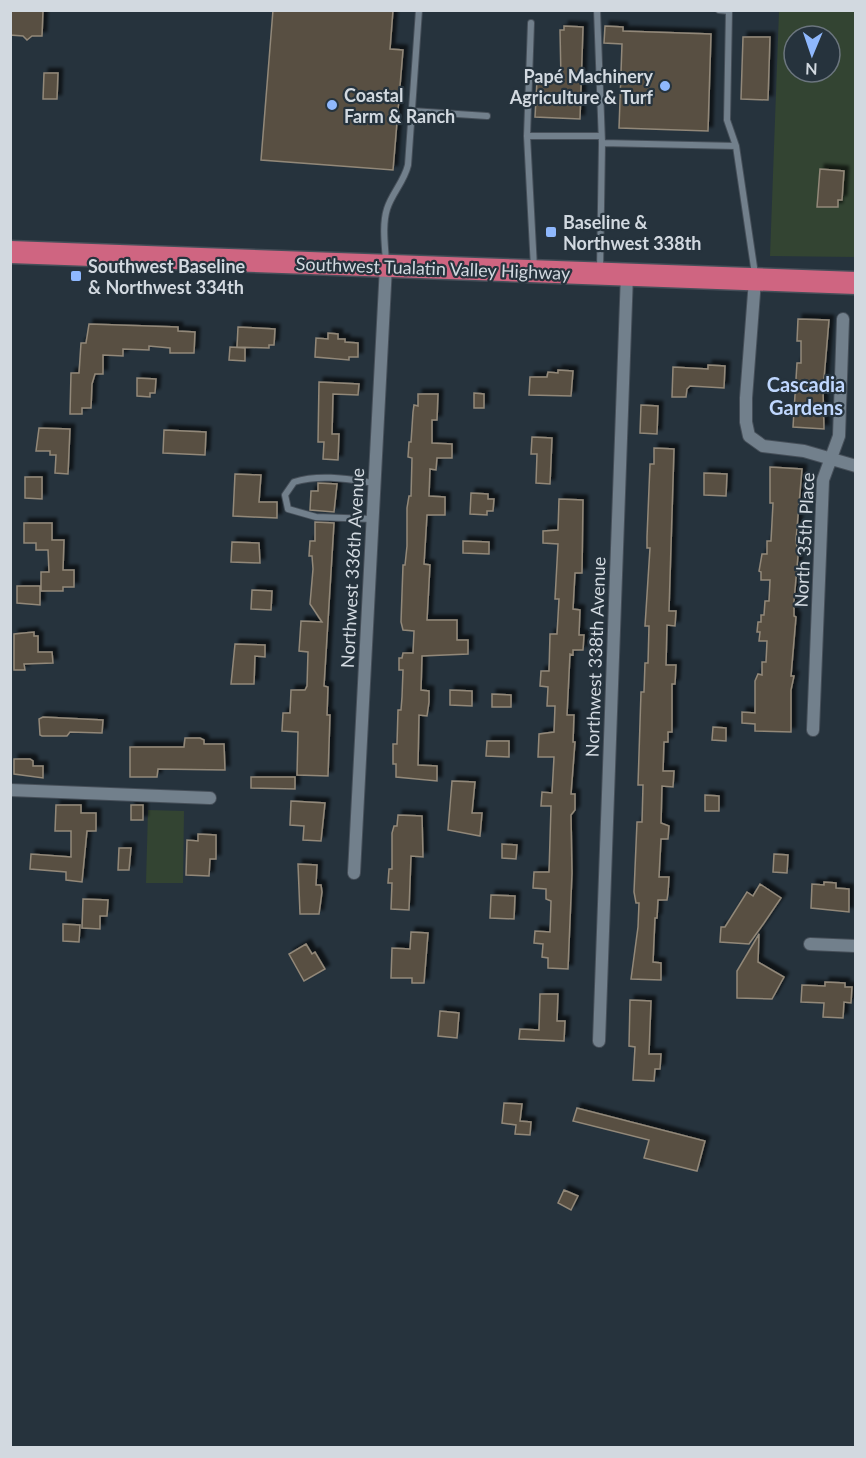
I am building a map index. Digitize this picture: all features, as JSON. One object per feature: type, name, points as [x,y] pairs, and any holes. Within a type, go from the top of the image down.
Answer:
[{"type":"highway","name":"Southwest Tualatin Valley Highway","points":[[10,252],[855,283]]},
{"type":"street","name":"Northwest 336th Avenue","points":[[354,873],[386,266]]},
{"type":"street","name":"Northwest 338th Avenue","points":[[599,1041],[627,274]]},
{"type":"street","points":[[755,280],[746,398],[746,429],[749,436],[763,446],[794,449],[830,457],[855,466]]},
{"type":"street","name":"North 35th Place","points":[[813,730],[823,480],[839,436],[843,319]]},
{"type":"street","points":[[10,790],[210,798]]},
{"type":"street","points":[[810,944],[855,946]]},
{"type":"lane","points":[[386,266],[387,208],[404,180],[412,111],[419,10]]},
{"type":"lane","points":[[597,10],[602,139],[599,274]]},
{"type":"lane","points":[[719,10],[729,11],[727,120],[736,146],[752,241],[755,280]]},
{"type":"lane","points":[[531,23],[527,136],[534,272]]},
{"type":"lane","points":[[412,111],[488,116]]},
{"type":"lane","points":[[527,136],[736,146]]},
{"type":"lane","points":[[373,519],[303,515],[288,509],[285,495],[294,482],[308,478],[343,478],[375,483]]},
{"type":"green space","points":[[779,11],[855,11],[855,257],[770,256]]},
{"type":"green space","points":[[148,810],[184,811],[183,883],[146,883]]},
{"type":"building","points":[[10,10],[43,10],[42,36],[32,36],[27,40],[23,36],[10,35]]},
{"type":"building","name":"Coastal Farm & Ranch","points":[[273,10],[393,10],[390,49],[403,50],[393,170],[261,160]]},
{"type":"building","points":[[564,26],[583,27],[580,119],[535,117],[537,80],[561,80],[560,30],[564,30]]},
{"type":"building","name":"Papé Machinery Agriculture & Turf","points":[[605,26],[623,27],[623,31],[711,34],[708,131],[619,128],[622,44],[604,43]]},
{"type":"building","points":[[743,37],[770,37],[768,100],[741,99]]},
{"type":"building","points":[[44,73],[58,73],[57,99],[43,99]]},
{"type":"building","points":[[820,169],[844,171],[842,200],[838,200],[838,207],[817,207]]},
{"type":"building","points":[[798,319],[829,320],[823,390],[824,429],[793,427],[797,363],[801,363],[801,341],[797,341]]},
{"type":"building","points":[[89,324],[178,327],[178,331],[195,332],[194,353],[170,353],[170,348],[149,346],[149,350],[123,349],[123,356],[103,355],[103,374],[95,374],[92,384],[91,408],[82,408],[82,414],[70,414],[71,373],[79,373],[81,343],[86,343]]},
{"type":"building","points":[[238,327],[275,329],[274,345],[269,345],[269,348],[237,347]]},
{"type":"building","points":[[328,333],[338,334],[338,339],[345,339],[345,342],[358,343],[358,357],[349,357],[349,360],[315,357],[316,338],[328,339]]},
{"type":"building","points":[[230,347],[245,348],[245,361],[229,360]]},
{"type":"building","points":[[708,365],[725,366],[724,388],[690,386],[686,397],[672,397],[673,367],[708,369]]},
{"type":"building","points":[[558,370],[573,371],[571,396],[529,395],[530,377],[547,377],[548,372],[558,373]]},
{"type":"building","points":[[137,378],[156,379],[155,393],[150,393],[150,397],[137,396]]},
{"type":"building","points":[[319,382],[359,384],[358,395],[333,394],[332,434],[339,434],[338,460],[323,459],[324,442],[318,442]]},
{"type":"building","points":[[474,393],[484,394],[484,408],[474,408]]},
{"type":"building","points":[[418,394],[438,394],[437,420],[432,420],[432,443],[452,444],[452,458],[437,458],[436,470],[430,469],[429,496],[445,497],[445,515],[427,515],[424,564],[430,565],[427,620],[457,620],[457,640],[468,640],[468,654],[422,656],[421,690],[429,691],[429,702],[427,716],[419,715],[418,765],[437,766],[437,781],[396,777],[396,764],[393,764],[393,744],[397,744],[398,710],[401,710],[402,697],[403,670],[399,670],[399,658],[402,658],[403,653],[413,653],[414,631],[403,630],[401,622],[403,565],[405,565],[407,546],[407,508],[409,496],[411,496],[412,458],[408,457],[409,442],[411,442],[414,405],[418,406]]},
{"type":"building","points":[[641,405],[658,406],[657,434],[640,433]]},
{"type":"building","points":[[39,428],[70,429],[68,474],[55,473],[56,455],[50,455],[50,451],[36,451]]},
{"type":"building","points":[[164,430],[206,432],[205,455],[163,453]]},
{"type":"building","points":[[532,437],[552,438],[550,484],[536,483],[537,454],[531,454]]},
{"type":"building","points":[[654,448],[674,449],[669,611],[676,611],[675,626],[667,625],[666,665],[676,665],[675,684],[672,684],[672,732],[668,732],[668,742],[664,742],[663,771],[674,771],[673,787],[662,786],[661,823],[669,826],[668,839],[661,839],[659,877],[669,877],[667,900],[658,900],[653,962],[661,963],[661,980],[631,979],[638,927],[639,903],[636,903],[634,892],[637,822],[642,822],[643,785],[638,785],[641,692],[644,692],[645,663],[648,663],[649,626],[645,626],[650,548],[647,548],[647,537],[650,464],[654,464]]},
{"type":"building","points":[[770,467],[802,469],[796,540],[798,556],[791,676],[794,676],[791,690],[791,732],[755,731],[755,724],[742,723],[742,712],[755,713],[755,681],[758,674],[762,675],[762,662],[766,662],[767,641],[759,641],[760,632],[757,632],[758,622],[761,622],[761,615],[764,615],[765,601],[769,601],[770,580],[761,580],[759,571],[762,554],[767,554],[767,541],[771,541],[773,503],[770,503]]},
{"type":"building","points":[[704,473],[727,474],[726,496],[704,495]]},
{"type":"building","points":[[235,474],[261,475],[259,502],[277,502],[277,518],[233,516]]},
{"type":"building","points":[[25,477],[42,477],[42,499],[25,498]]},
{"type":"building","points":[[318,483],[337,484],[334,512],[310,510],[311,491],[318,491]]},
{"type":"building","points":[[471,493],[488,494],[488,499],[494,499],[493,511],[487,511],[487,515],[470,514]]},
{"type":"building","points":[[559,499],[583,500],[582,573],[575,573],[573,609],[580,610],[579,635],[584,635],[583,650],[573,650],[573,655],[570,654],[567,715],[574,715],[573,742],[575,742],[571,794],[575,794],[575,810],[571,815],[572,873],[568,969],[548,968],[548,958],[542,957],[543,944],[534,943],[535,931],[550,932],[551,901],[546,899],[546,889],[533,888],[534,872],[549,872],[551,806],[541,806],[542,792],[552,793],[554,757],[538,757],[539,734],[554,732],[555,706],[547,706],[548,687],[540,686],[541,671],[549,671],[550,634],[557,634],[559,599],[555,599],[558,544],[543,543],[543,531],[558,530]]},
{"type":"building","points":[[315,522],[334,523],[324,686],[328,687],[327,715],[330,715],[328,776],[297,775],[298,732],[282,731],[283,713],[290,713],[291,690],[305,690],[307,686],[308,652],[299,651],[301,621],[322,622],[310,604],[313,569],[312,556],[309,556],[310,541],[315,541]]},
{"type":"building","points":[[24,523],[52,523],[52,540],[64,540],[63,570],[74,570],[74,587],[63,587],[63,591],[41,591],[41,572],[49,572],[48,550],[36,550],[36,543],[24,543]]},
{"type":"building","points":[[463,541],[489,542],[489,554],[463,553]]},
{"type":"building","points":[[232,542],[259,543],[260,563],[231,562]]},
{"type":"building","points":[[17,586],[40,586],[40,605],[17,603]]},
{"type":"building","points":[[252,590],[272,591],[271,610],[251,609]]},
{"type":"building","points":[[34,632],[34,636],[38,636],[38,652],[52,652],[53,663],[24,664],[25,670],[14,670],[14,634]]},
{"type":"building","points":[[235,644],[265,645],[265,657],[255,656],[254,684],[231,684]]},
{"type":"building","points":[[450,690],[472,691],[472,706],[450,705]]},
{"type":"building","points":[[492,694],[511,695],[511,707],[492,707]]},
{"type":"building","points":[[43,717],[103,720],[102,733],[70,732],[67,736],[42,736],[39,719]]},
{"type":"building","points":[[713,727],[726,728],[726,741],[712,740]]},
{"type":"building","points":[[185,738],[200,738],[204,740],[204,744],[224,744],[225,770],[158,769],[157,777],[130,777],[130,747],[184,747]]},
{"type":"building","points":[[487,741],[509,741],[509,757],[486,756]]},
{"type":"building","points":[[14,759],[30,759],[33,761],[33,766],[43,766],[43,778],[14,774]]},
{"type":"building","points":[[251,777],[295,777],[295,789],[251,788]]},
{"type":"building","points":[[452,781],[475,782],[472,813],[482,813],[480,836],[448,830]]},
{"type":"building","points":[[705,795],[719,796],[719,811],[705,811]]},
{"type":"building","points":[[291,801],[325,803],[321,841],[303,840],[304,826],[290,825]]},
{"type":"building","points":[[56,805],[81,805],[81,813],[96,813],[96,831],[87,831],[82,882],[66,880],[66,872],[30,869],[31,854],[71,857],[71,831],[55,831]]},
{"type":"building","points":[[131,805],[143,805],[143,820],[131,820]]},
{"type":"building","points":[[398,815],[422,816],[423,857],[411,856],[409,910],[391,909],[392,883],[388,883],[389,869],[392,869],[392,833],[394,826],[397,826]]},
{"type":"building","points":[[198,834],[216,835],[216,859],[210,859],[209,876],[186,875],[187,840],[198,841]]},
{"type":"building","points":[[502,844],[517,845],[516,859],[502,858]]},
{"type":"building","points":[[119,848],[131,848],[129,870],[118,870]]},
{"type":"building","points":[[774,854],[788,855],[787,873],[773,872]]},
{"type":"building","points":[[298,864],[317,865],[316,885],[321,885],[322,892],[319,914],[300,914]]},
{"type":"building","points":[[824,882],[836,883],[836,888],[849,889],[849,912],[811,908],[812,884],[824,885]]},
{"type":"building","points":[[760,884],[781,898],[764,923],[749,944],[720,942],[721,927],[725,927],[747,892],[753,896]]},
{"type":"building","points":[[491,895],[515,896],[514,919],[490,918]]},
{"type":"building","points":[[83,899],[108,900],[107,916],[100,916],[100,929],[82,928]]},
{"type":"building","points":[[63,924],[80,925],[79,942],[63,941]]},
{"type":"building","points":[[411,932],[428,933],[424,983],[412,983],[412,978],[391,978],[392,948],[410,949]]},
{"type":"building","points":[[759,934],[758,962],[784,977],[772,999],[737,998],[737,971]]},
{"type":"building","points":[[306,944],[312,954],[315,952],[325,969],[304,981],[289,954]]},
{"type":"building","points":[[825,982],[845,983],[845,987],[852,987],[851,1003],[844,1002],[843,1018],[823,1017],[824,1003],[801,1002],[802,985],[825,986]]},
{"type":"building","points":[[540,994],[558,994],[557,1021],[565,1021],[564,1041],[519,1039],[520,1029],[539,1030]]},
{"type":"building","points":[[630,1000],[651,1001],[649,1054],[661,1054],[660,1069],[655,1069],[654,1081],[633,1080],[635,1047],[629,1046]]},
{"type":"building","points":[[440,1011],[459,1013],[457,1038],[438,1036]]},
{"type":"building","points":[[504,1103],[522,1104],[520,1121],[531,1122],[530,1135],[515,1134],[516,1125],[502,1123]]},
{"type":"building","points":[[577,1108],[705,1141],[697,1171],[644,1158],[649,1140],[573,1121]]},
{"type":"building","points":[[564,1190],[578,1196],[571,1210],[558,1203]]},
{"type":"place","name":"Papé Machinery Agriculture & Turf","points":[[665,86]]},
{"type":"place","name":"Coastal Farm & Ranch","points":[[332,105]]},
{"type":"place","name":"Baseline & Northwest 338th","points":[[551,232]]},
{"type":"place","name":"Southwest Baseline & Northwest 334th","points":[[76,276]]},
{"type":"district","name":"Cascadia Gardens","points":[[806,396]]}]
